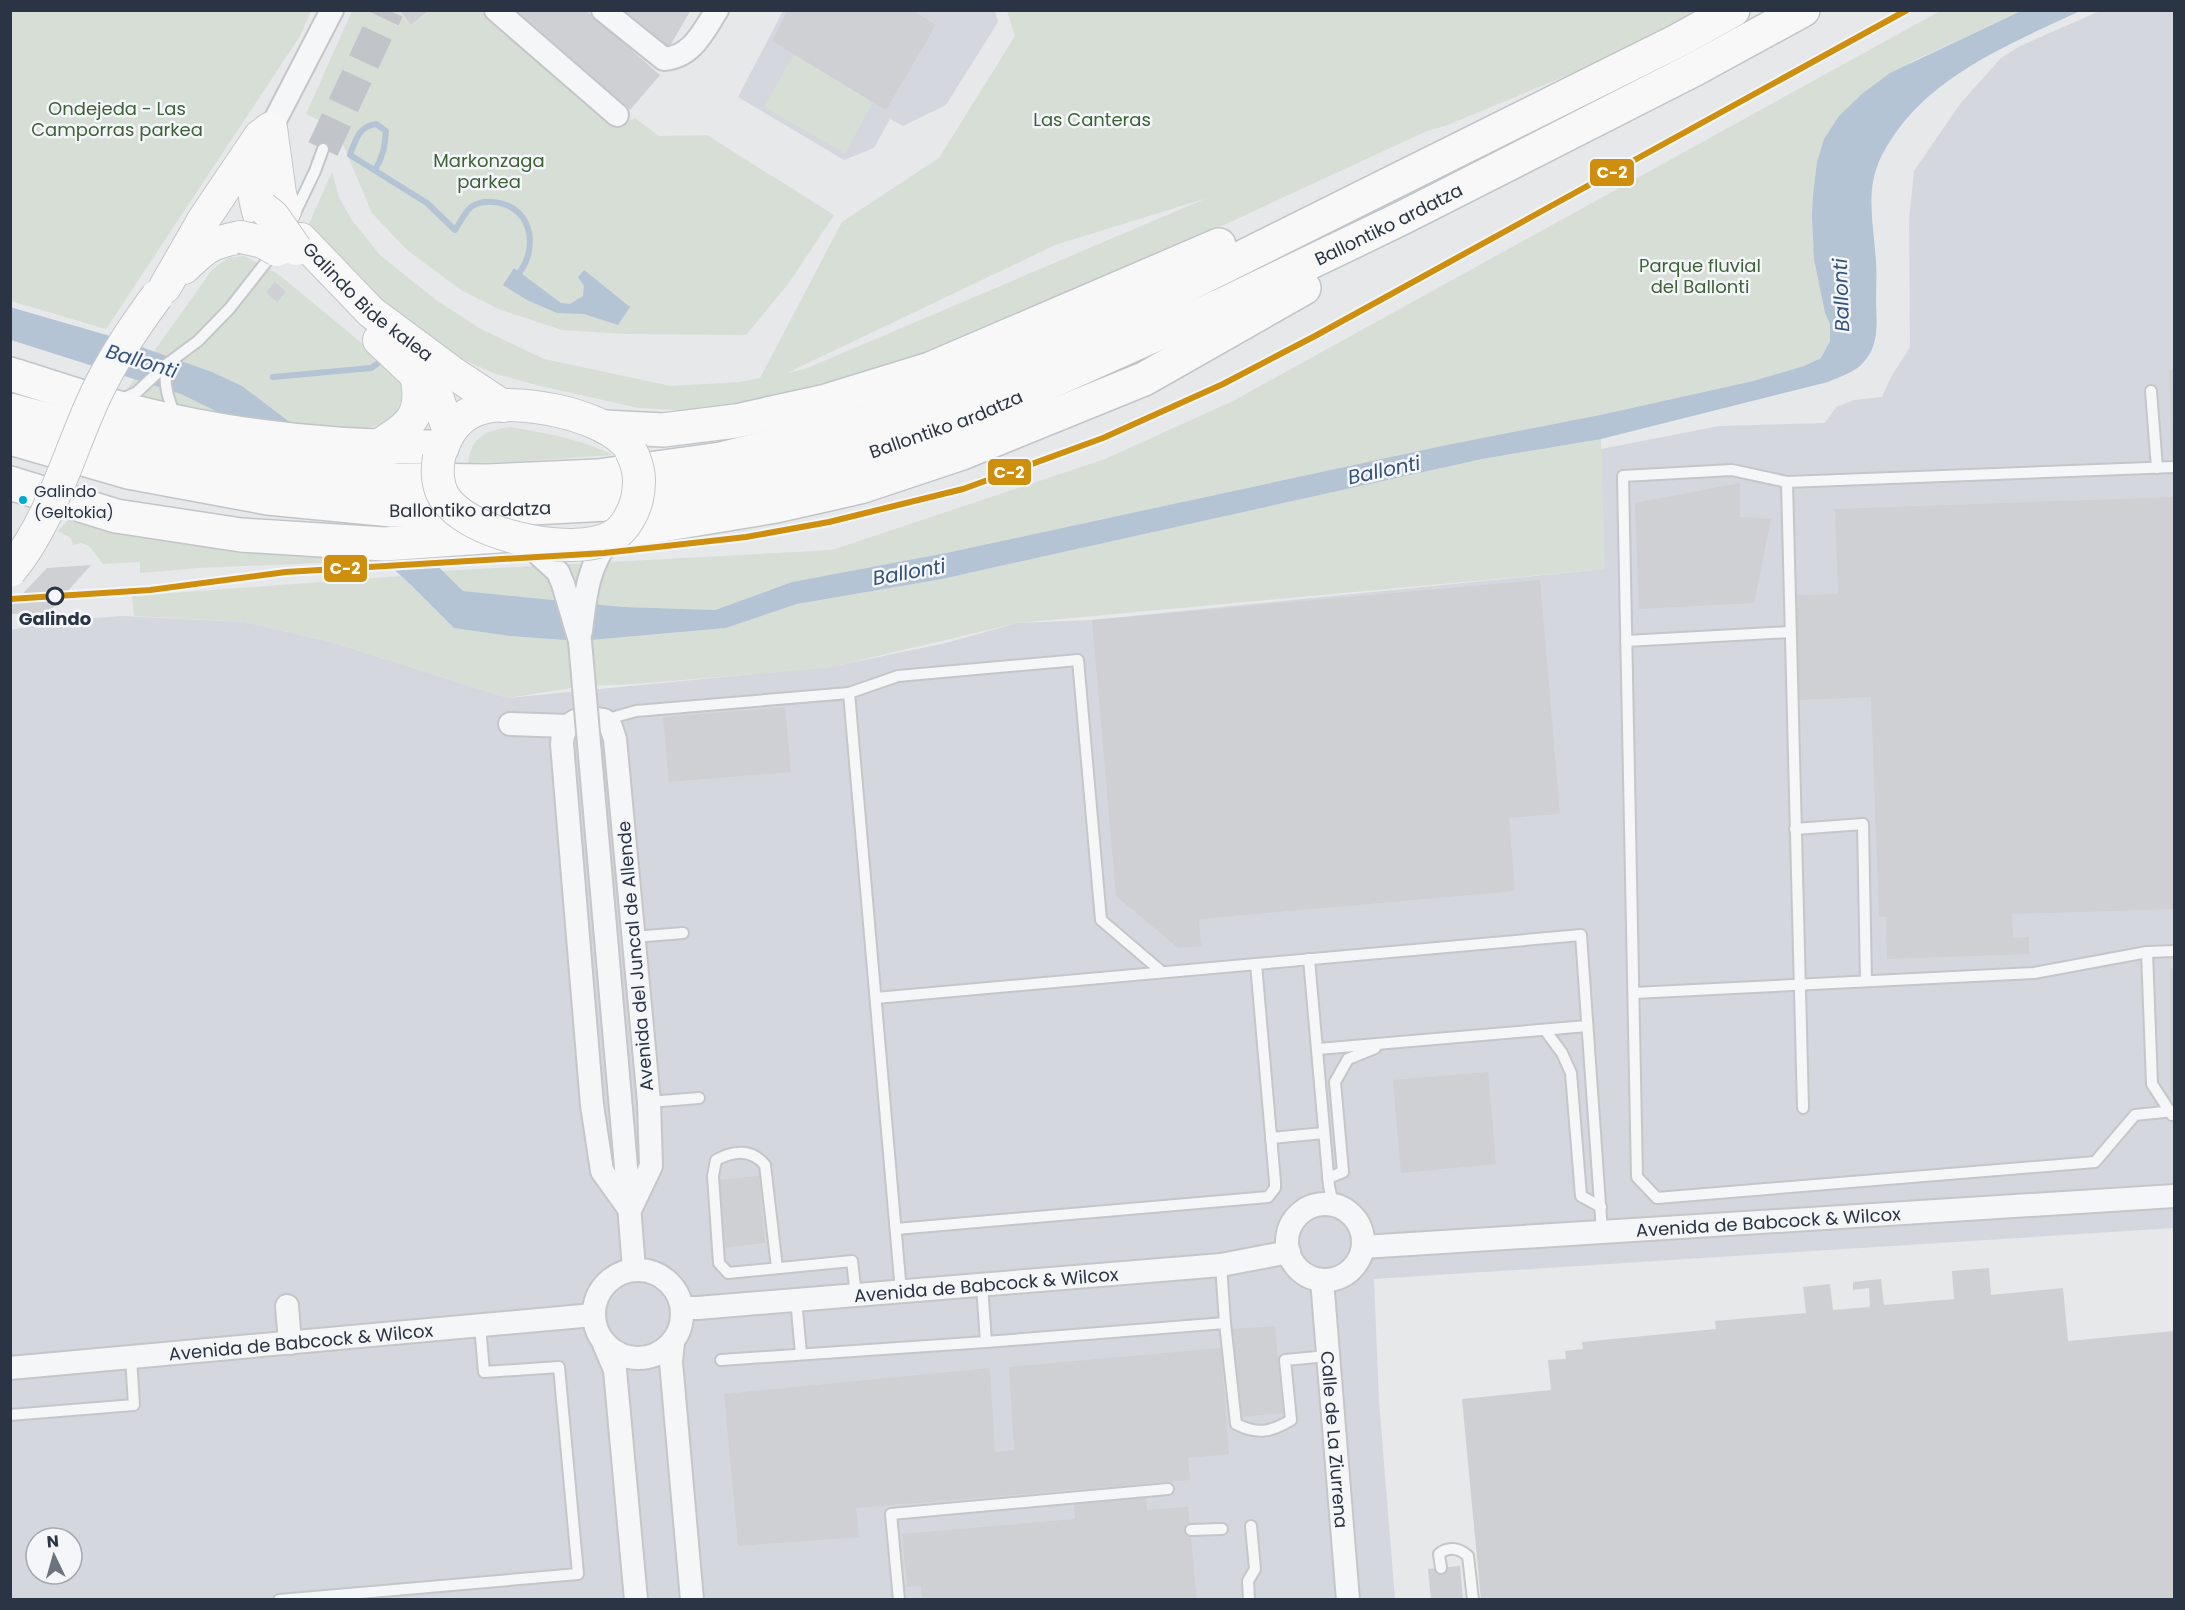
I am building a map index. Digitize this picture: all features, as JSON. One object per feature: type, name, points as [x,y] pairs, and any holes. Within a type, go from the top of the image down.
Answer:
[{"type":"main road","name":"Ballontiko ardatza","points":[[10,410],[142,445],[271,467],[396,480],[488,481],[598,476],[721,459],[866,423],[961,387],[1090,333],[1679,40],[1734,10]]},
{"type":"main road","name":"Ballontiko ardatza","points":[[10,438],[140,475],[268,498],[392,510],[513,509],[607,504],[733,485],[867,453],[974,416],[1224,304],[1402,218],[1695,69],[1803,10]]},
{"type":"main road","points":[[605,427],[663,430],[736,421],[826,401],[930,369],[1291,214],[1403,176]]},
{"type":"main road","points":[[615,535],[776,506],[860,487],[962,453],[1143,379],[1378,245],[1402,218]]},
{"type":"main road","points":[[10,374],[123,398],[179,422],[219,431],[362,446],[443,445]]},
{"type":"main road","points":[[10,483],[116,516],[241,536],[384,544],[517,537]]},
{"type":"street","points":[[10,571],[24,555],[40,526],[96,394],[114,358],[161,292],[204,219],[266,132],[332,10]]},
{"type":"street","points":[[496,10],[617,115]]},
{"type":"street","points":[[603,10],[664,59],[676,58],[697,43],[717,10]]},
{"type":"street","points":[[255,217],[254,173],[266,132]]},
{"type":"street","name":"Galindo Bide kalea","points":[[266,132],[285,211],[291,250],[438,399],[443,445]]},
{"type":"street","points":[[204,219],[228,205],[237,203],[255,217]]},
{"type":"street","points":[[161,292],[202,250],[255,217]]},
{"type":"street","name":"Galindo Bide kalea","points":[[255,217],[263,242],[291,250],[453,373],[503,406]]},
{"type":"street","points":[[362,446],[402,430],[415,417],[420,391],[416,375]]},
{"type":"street","points":[[580,641],[587,585],[602,548],[615,535],[632,513],[640,481],[638,466],[631,451],[616,434],[605,427],[561,413],[532,407],[503,406],[478,409],[459,421],[443,445],[439,484],[446,500],[456,512],[483,527],[517,537],[577,546],[615,535]]},
{"type":"street","points":[[517,537],[558,572],[580,641]]},
{"type":"street","name":"Avenida del Juncal de Allende","points":[[580,641],[634,1269]]},
{"type":"street","points":[[604,720],[585,717],[578,719],[564,732],[562,744],[592,1105],[602,1171],[630,1210]]},
{"type":"street","name":"Avenida del Juncal de Allende","points":[[604,720],[611,727],[615,739],[649,1102],[651,1166],[630,1210]]},
{"type":"street","points":[[510,724],[568,726]]},
{"type":"street","name":"Avenida de Babcock & Wilcox","points":[[1363,1247],[2175,1196]]},
{"type":"street","points":[[1322,1204],[1333,1204],[1356,1219],[1361,1228],[1363,1247],[1354,1268],[1334,1279],[1322,1280],[1301,1271],[1293,1262],[1288,1252],[1289,1230],[1301,1212],[1322,1204]]},
{"type":"street","name":"Avenida de Babcock & Wilcox","points":[[683,1308],[1221,1265],[1288,1252]]},
{"type":"street","points":[[604,1344],[617,1353],[631,1358],[646,1358],[661,1352],[673,1342],[679,1332],[683,1308],[679,1295],[671,1284],[660,1275],[648,1270],[634,1269],[621,1273],[609,1280],[600,1290],[593,1316],[597,1330],[615,1370],[636,1599]]},
{"type":"street","name":"Calle de La Ziurrena","points":[[1322,1280],[1348,1599]]},
{"type":"street","points":[[287,1306],[290,1343]]},
{"type":"street","name":"Avenida de Babcock & Wilcox","points":[[10,1368],[593,1316]]},
{"type":"street","points":[[673,1342],[671,1362],[692,1599]]},
{"type":"lane","points":[[123,398],[198,340],[230,308],[271,257],[297,209],[323,149]]},
{"type":"lane","points":[[167,364],[164,377],[166,393],[179,422]]},
{"type":"lane","points":[[2151,391],[2157,468]]},
{"type":"lane","points":[[2173,1113],[2135,1115],[2095,1162],[1657,1198],[1637,1177],[1623,476],[1732,470],[1787,482],[2175,467]]},
{"type":"lane","points":[[1787,482],[1803,1108]]},
{"type":"lane","points":[[1626,641],[1790,632]]},
{"type":"lane","points":[[604,720],[636,711],[849,693],[898,676],[1078,660],[1101,920],[1162,972]]},
{"type":"lane","points":[[849,693],[901,1292]]},
{"type":"lane","points":[[1795,829],[1863,824],[1866,981]]},
{"type":"lane","points":[[634,937],[683,933]]},
{"type":"lane","points":[[876,998],[1581,935],[1602,1232]]},
{"type":"lane","points":[[1635,993],[2034,973],[2147,952],[2175,951]]},
{"type":"lane","points":[[2147,952],[2152,1084],[2173,1113]]},
{"type":"lane","points":[[1309,959],[1328,1178],[1333,1204]]},
{"type":"lane","points":[[896,1228],[1268,1197],[1275,1188],[1275,1182],[1256,964]]},
{"type":"lane","points":[[1318,1049],[1587,1026]]},
{"type":"lane","points":[[1545,1030],[1562,1053],[1571,1073],[1581,1196],[1600,1207]]},
{"type":"lane","points":[[1328,1178],[1343,1172],[1335,1082],[1348,1059],[1384,1044]]},
{"type":"lane","points":[[649,1102],[699,1098]]},
{"type":"lane","points":[[1271,1138],[1324,1133]]},
{"type":"lane","points":[[777,1268],[765,1165],[759,1157],[746,1152],[727,1154],[716,1160],[713,1176],[719,1263],[728,1273],[852,1261],[856,1295]]},
{"type":"lane","points":[[1221,1265],[1236,1424],[1249,1431],[1265,1431],[1278,1428],[1291,1420],[1285,1360],[1328,1356]]},
{"type":"lane","points":[[982,1285],[986,1342]]},
{"type":"lane","points":[[796,1299],[801,1354]]},
{"type":"lane","points":[[721,1360],[1225,1323]]},
{"type":"lane","points":[[279,1599],[578,1574],[559,1367],[484,1372],[480,1326]]},
{"type":"lane","points":[[10,1415],[134,1405],[131,1357]]},
{"type":"lane","points":[[899,1599],[891,1514],[1168,1489]]},
{"type":"lane","points":[[1249,1599],[1248,1581],[1255,1569],[1251,1526]]},
{"type":"lane","points":[[1191,1530],[1222,1529]]},
{"type":"lane","points":[[1441,1568],[1439,1554],[1444,1550],[1453,1548],[1463,1551],[1468,1556],[1473,1599]]},
{"type":"shaded area","points":[[783,11],[995,11],[998,22],[946,105],[903,126],[890,119],[874,148],[844,160],[738,97]]},
{"type":"shaded area","points":[[2100,11],[2174,11],[2174,1228],[1374,1279],[1379,1401],[1395,1599],[11,1600],[11,630],[67,620],[122,616],[245,622],[331,642],[508,698],[835,666],[946,643],[1017,623],[1092,620],[1604,569],[1601,449],[1719,426],[1825,423],[1836,407],[1854,400],[1882,397],[1891,377],[1910,347],[1909,220],[1914,171],[1960,104],[2001,58],[2020,46]]},
{"type":"green space","name":"Ondejeda - Las Camporras parkea","points":[[10,11],[311,11],[300,36],[106,329],[11,301]]},
{"type":"green space","name":"Markonzaga parkea","points":[[352,11],[399,11],[411,25],[430,11],[480,11],[609,125],[635,118],[659,136],[707,135],[834,215],[788,284],[746,335],[626,334],[562,330],[501,310],[461,290],[407,250],[372,213],[336,128],[306,114]]},
{"type":"green space","name":"Las Canteras","points":[[1007,11],[1717,11],[1708,17],[1445,126],[1427,131],[921,365],[767,401],[694,411],[639,408],[493,373],[449,353],[354,279],[308,226],[332,172],[339,197],[351,219],[380,255],[436,300],[481,329],[544,359],[671,386],[740,382],[760,378],[842,222],[939,158],[1015,36]],"holes":[[[1207,198],[805,369],[787,373],[1055,245]]]},
{"type":"green space","name":"Parque fluvial del Ballonti","points":[[1940,11],[2021,11],[1911,62],[1814,260],[1825,313],[1830,324],[1830,341],[1821,358],[1804,366],[1753,381],[1600,415],[1605,569],[1017,623],[827,668],[584,686],[508,698],[331,642],[245,622],[134,616],[132,596],[402,576],[454,628],[580,641],[726,628],[797,604],[942,579],[1482,459],[1600,439],[1442,446],[946,553],[792,582],[715,610],[623,607],[463,591],[442,571],[832,550],[1105,459],[1233,401]]},
{"type":"green space","points":[[794,54],[873,102],[845,154],[764,107]]},
{"type":"green space","points":[[244,256],[278,274],[398,373],[406,396],[393,422],[361,429],[179,411],[120,399],[212,270],[228,258]]},
{"type":"green space","points":[[510,427],[550,434],[601,449],[613,455],[468,463],[473,447],[481,436]]},
{"type":"green space","points":[[75,516],[367,559],[368,561],[198,568],[140,573],[140,562],[103,564],[89,546],[81,543],[73,545],[71,538],[58,531]]},
{"type":"water","name":"Ballonti","points":[[2021,11],[2080,11],[1995,52],[1968,67],[1943,85],[1919,105],[1899,128],[1882,155],[1876,168],[1872,194],[1876,267],[1876,334],[1868,356],[1860,366],[1847,374],[1828,382],[1601,439],[1482,459],[942,579],[797,604],[726,628],[580,641],[510,636],[454,628],[411,585],[226,416],[181,394],[11,340],[10,307],[110,336],[212,372],[242,386],[296,427],[463,591],[623,607],[715,610],[792,582],[946,553],[1442,446],[1600,415],[1753,381],[1804,366],[1821,358],[1830,341],[1830,324],[1825,313],[1814,260],[1812,215],[1817,162],[1824,139],[1839,116],[1863,93],[1890,73]]},
{"type":"water","points":[[514,268],[561,303],[570,304],[583,296],[584,286],[578,277],[584,270],[630,307],[618,325],[584,314],[557,313],[527,300],[503,285]]},
{"type":"building","points":[[399,10],[430,10],[411,25]]},
{"type":"building","points":[[514,10],[586,10],[660,75],[630,110]]},
{"type":"building","points":[[612,10],[691,10],[665,54]]},
{"type":"building","points":[[788,10],[912,10],[936,25],[886,110],[772,41]]},
{"type":"building","points":[[275,282],[286,292],[277,302],[266,292]]},
{"type":"building","points":[[2169,370],[2174,370],[2174,459],[2172,459]]},
{"type":"building","points":[[1740,483],[1740,517],[1771,519],[1754,603],[1639,609],[1635,503]]},
{"type":"building","points":[[2174,497],[2174,909],[2012,914],[2013,938],[2029,937],[2029,954],[1887,959],[1886,917],[1879,917],[1871,697],[1799,700],[1795,595],[1838,594],[1835,509]]},
{"type":"building","points":[[91,565],[48,613],[10,614],[10,607],[47,568]]},
{"type":"building","points":[[1540,580],[1560,814],[1509,818],[1515,891],[1199,919],[1201,946],[1178,948],[1116,896],[1092,620]]},
{"type":"building","points":[[785,707],[791,772],[669,782],[663,717]]},
{"type":"building","points":[[2174,968],[2174,1096],[2170,1090],[2170,969]]},
{"type":"building","points":[[1488,1072],[1496,1164],[1401,1173],[1393,1080]]},
{"type":"building","points":[[759,1176],[765,1243],[722,1248],[716,1180]]},
{"type":"building","points":[[1989,1268],[1991,1295],[2063,1288],[2068,1341],[2174,1331],[2174,1600],[1481,1600],[1462,1399],[1551,1390],[1548,1360],[1566,1359],[1565,1351],[1583,1349],[1582,1342],[1716,1329],[1715,1321],[1806,1313],[1803,1287],[1830,1284],[1833,1310],[1870,1307],[1869,1288],[1853,1290],[1853,1282],[1881,1279],[1884,1305],[1954,1299],[1952,1271]]},
{"type":"building","points":[[1275,1326],[1283,1413],[1240,1417],[1232,1329]]},
{"type":"building","points":[[1221,1348],[1229,1454],[1188,1458],[1190,1480],[856,1508],[859,1537],[738,1546],[724,1394],[990,1368],[995,1452],[1014,1450],[1009,1367]]},
{"type":"building","points":[[1146,1497],[1147,1510],[1188,1507],[1197,1600],[922,1600],[921,1586],[907,1587],[902,1534],[1075,1519],[1074,1504]]},
{"type":"building","points":[[1460,1566],[1463,1600],[1431,1600],[1428,1569]]},
{"type":"waterway","points":[[375,170],[383,151],[386,131],[376,124],[362,131],[350,155],[427,203],[455,230],[469,209],[478,203],[493,202],[516,210],[528,228],[530,239],[526,261],[520,272]]},
{"type":"waterway","points":[[273,377],[371,368],[377,364]]},
{"type":"tunnel","points":[[323,149],[388,10]]},
{"type":"transit line","name":"C-2","points":[[10,599],[150,590],[286,572],[604,553],[746,537],[829,522],[963,489],[1103,438],[1223,384],[1315,336],[1907,10]]},
{"type":"place","name":"Galindo (Geltokia)","points":[[23,500]]},
{"type":"place","name":"Galindo","points":[[55,596]]}]
